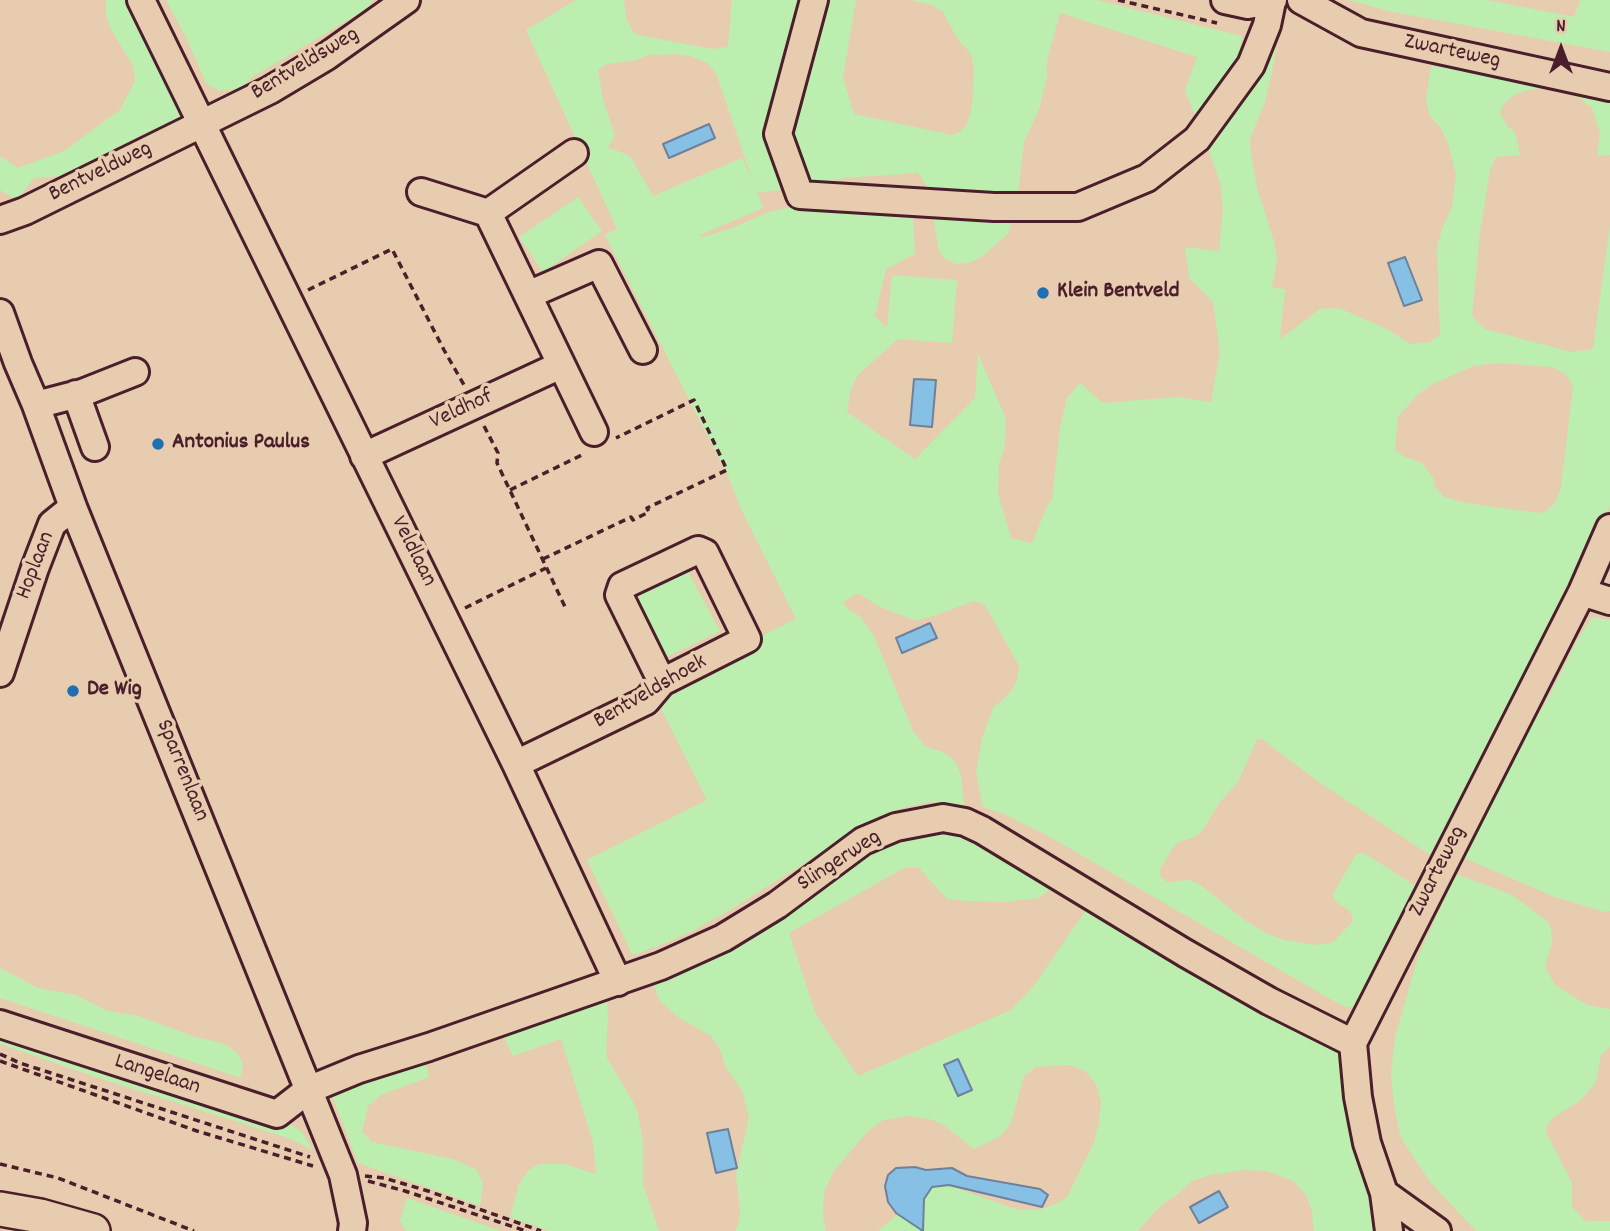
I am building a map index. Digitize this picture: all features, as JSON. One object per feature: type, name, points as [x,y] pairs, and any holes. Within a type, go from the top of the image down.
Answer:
[{"type":"main road","points":[[0,1209],[40,1216],[93,1231]]},
{"type":"street","name":"Veldlaan","points":[[141,0],[516,764],[618,982]]},
{"type":"street","name":"Bentveldsweg","points":[[202,125],[270,90],[327,56],[406,0]]},
{"type":"street","points":[[814,0],[778,134],[800,195],[994,207],[1079,207],[1147,178],[1197,139],[1251,65],[1267,25],[1272,0],[1248,5],[1225,0]]},
{"type":"street","name":"Zwarteweg","points":[[1301,0],[1361,33],[1610,87]]},
{"type":"street","name":"Bentveldweg","points":[[0,220],[25,211],[202,125]]},
{"type":"street","points":[[488,214],[574,153]]},
{"type":"street","points":[[421,192],[488,214],[561,365],[595,443]]},
{"type":"street","points":[[528,295],[599,264],[643,350]]},
{"type":"street","name":"Sparrenlaan","points":[[0,313],[9,366],[36,405],[73,507],[342,1175],[353,1223],[352,1231]]},
{"type":"street","name":"Veldhof","points":[[363,456],[561,365]]},
{"type":"street","points":[[36,405],[76,394],[135,372]]},
{"type":"street","points":[[76,394],[95,447]]},
{"type":"street","name":"Hoplaan","points":[[0,673],[52,524],[73,507]]},
{"type":"street","name":"Zwarteweg","points":[[1353,1043],[1582,592],[1610,528]]},
{"type":"street","name":"Bentveldshoek","points":[[516,764],[646,701],[662,682],[747,639],[705,552],[698,550],[622,586],[619,595],[662,682]]},
{"type":"street","points":[[1582,592],[1610,601]]},
{"type":"street","name":"Slingerweg","points":[[308,1090],[359,1069],[661,966],[723,938],[777,905],[863,841],[896,827],[943,818],[965,822],[982,830],[1185,953],[1269,1001],[1353,1043]]},
{"type":"street","name":"Langelaan","points":[[0,1024],[277,1114],[308,1090]]},
{"type":"street","points":[[1353,1043],[1358,1097],[1367,1143],[1384,1193],[1389,1231]]},
{"type":"street","points":[[1384,1193],[1437,1231]]},
{"type":"path","points":[[288,300],[393,249],[498,453],[497,463],[566,609]]},
{"type":"path","points":[[510,490],[595,443],[694,400],[727,470],[647,508],[649,512],[633,520],[631,517],[542,559]]},
{"type":"path","points":[[444,618],[547,567]]},
{"type":"path","points":[[0,1054],[20,1063],[322,1161],[342,1175],[384,1178],[541,1231]]},
{"type":"path","points":[[0,1061],[197,1130],[342,1175],[405,1191],[526,1231]]},
{"type":"path","points":[[0,1164],[58,1178],[194,1231]]},
{"type":"green space","points":[[106,0],[132,0],[183,115],[60,176],[34,178],[17,200],[0,190],[0,156],[18,168],[64,151],[120,110],[135,81],[133,66],[106,16]]},
{"type":"green space","points":[[166,0],[373,0],[368,8],[254,76],[239,89],[219,91],[206,83]]},
{"type":"green space","points":[[576,0],[624,0],[626,18],[638,35],[712,49],[728,47],[732,0],[856,0],[843,77],[854,114],[952,135],[967,124],[972,107],[974,68],[971,54],[957,38],[943,12],[932,5],[911,0],[1097,0],[1242,36],[1237,71],[1197,120],[1185,91],[1197,57],[1060,13],[1047,60],[1047,77],[1039,109],[1024,142],[1017,201],[1008,234],[980,258],[968,263],[956,264],[945,259],[939,251],[928,188],[918,173],[844,178],[761,193],[757,191],[763,208],[698,236],[704,237],[737,226],[769,212],[830,198],[905,197],[913,219],[915,254],[886,269],[875,316],[887,328],[892,275],[957,280],[952,343],[898,339],[858,375],[851,389],[847,412],[915,459],[975,398],[978,354],[1006,419],[1004,450],[999,463],[998,494],[1011,538],[1032,543],[1052,500],[1060,428],[1067,398],[1080,383],[1103,403],[1178,397],[1211,402],[1220,352],[1213,302],[1189,278],[1185,247],[1219,251],[1223,210],[1221,186],[1207,145],[1275,27],[1279,30],[1272,72],[1265,102],[1250,139],[1257,188],[1274,241],[1277,260],[1272,288],[1285,289],[1280,339],[1320,309],[1328,308],[1341,309],[1385,328],[1411,344],[1430,342],[1440,335],[1437,248],[1452,207],[1456,174],[1448,143],[1440,127],[1430,116],[1426,101],[1431,66],[1544,80],[1590,90],[1610,101],[1610,155],[1597,156],[1600,133],[1592,108],[1569,90],[1556,86],[1524,91],[1514,95],[1503,105],[1500,113],[1508,127],[1515,132],[1520,155],[1496,157],[1490,170],[1480,232],[1472,316],[1485,329],[1571,352],[1593,349],[1610,225],[1610,506],[1588,555],[1430,855],[1320,783],[1262,739],[1257,739],[1238,782],[1220,802],[1202,831],[1195,837],[1179,842],[1160,870],[1160,876],[1167,882],[1189,880],[1199,884],[1246,921],[1268,934],[1285,940],[1317,945],[1333,942],[1353,921],[1350,911],[1335,901],[1333,894],[1359,853],[1364,853],[1417,887],[1364,1008],[1346,1007],[1337,1003],[1050,837],[1004,814],[983,807],[976,773],[982,739],[993,708],[1010,693],[1017,681],[1019,666],[985,605],[974,601],[928,618],[914,620],[880,607],[858,593],[843,602],[848,609],[861,617],[874,636],[913,731],[926,747],[943,752],[955,761],[961,775],[964,805],[930,802],[906,807],[877,818],[691,932],[632,954],[587,860],[707,800],[659,704],[680,676],[796,619],[741,509],[728,476],[605,235],[617,229],[526,30]],"holes":[[[649,55],[690,56],[707,63],[716,73],[753,182],[742,158],[653,196],[630,156],[608,147],[615,136],[603,99],[598,70],[607,64],[636,60]],[[1498,363],[1552,367],[1566,374],[1573,387],[1561,488],[1555,503],[1546,511],[1539,513],[1466,503],[1444,497],[1435,487],[1433,478],[1422,463],[1395,450],[1398,417],[1417,395],[1431,385],[1473,366]]]},
{"type":"green space","points":[[1348,0],[1487,0],[1574,17],[1580,0],[1610,0],[1610,52],[1393,12]]},
{"type":"green space","points":[[578,197],[602,231],[543,272],[519,237]]},
{"type":"green space","points":[[686,568],[720,631],[665,658],[633,594]]},
{"type":"green space","points":[[1592,617],[1610,620],[1610,911],[1605,912],[1555,897],[1464,858],[1496,788]]},
{"type":"green space","points":[[937,822],[1070,875],[1039,898],[1004,902],[969,901],[947,899],[919,868],[904,868],[789,933],[816,1015],[858,1076],[1011,1010],[1033,987],[1099,891],[1341,1034],[1378,1231],[1314,1231],[1312,1211],[1306,1195],[1293,1181],[1267,1171],[1244,1170],[1210,1175],[1192,1181],[1159,1207],[1138,1231],[923,1231],[924,1199],[932,1187],[948,1185],[1018,1210],[1039,1210],[1067,1197],[1094,1143],[1099,1122],[1101,1102],[1096,1084],[1085,1071],[1070,1065],[1036,1067],[1024,1076],[1011,1123],[1001,1136],[974,1149],[942,1124],[930,1119],[908,1116],[883,1120],[867,1132],[834,1171],[824,1192],[823,1217],[826,1231],[735,1231],[740,1211],[736,1174],[749,1118],[742,1091],[725,1066],[721,1051],[711,1036],[678,1017],[659,1000],[649,971],[880,837]]},
{"type":"green space","points":[[1456,874],[1512,895],[1547,921],[1551,928],[1552,942],[1545,967],[1555,985],[1587,1005],[1610,1009],[1610,1047],[1601,1055],[1596,1082],[1581,1100],[1553,1118],[1546,1132],[1572,1183],[1572,1207],[1586,1221],[1610,1221],[1610,1231],[1476,1231],[1431,1183],[1401,1138],[1391,1074],[1395,1037],[1419,954]]},
{"type":"green space","points":[[0,968],[38,988],[76,995],[108,1011],[138,1016],[195,1037],[223,1043],[238,1054],[243,1064],[241,1078],[0,998]]},
{"type":"green space","points":[[606,989],[606,1056],[637,1109],[643,1142],[643,1184],[659,1231],[549,1231],[510,1217],[519,1184],[529,1170],[539,1164],[565,1164],[596,1174],[593,1142],[561,1039],[513,1056],[500,1029]]},
{"type":"green space","points":[[0,1029],[286,1122],[302,1132],[313,1150],[288,1138],[0,1044]]},
{"type":"green space","points":[[424,1055],[429,1077],[381,1095],[368,1106],[362,1132],[372,1142],[452,1159],[476,1169],[483,1184],[480,1206],[358,1163],[332,1096],[331,1091]]},
{"type":"green space","points":[[407,1198],[501,1231],[406,1231],[400,1220]]},
{"type":"green space","points":[[898,1214],[923,1231],[878,1231]]},
{"type":"water","points":[[709,124],[715,138],[669,158],[663,144]]},
{"type":"water","points":[[1405,257],[1422,300],[1404,306],[1388,263]]},
{"type":"water","points":[[914,379],[936,380],[932,427],[910,425]]},
{"type":"water","points":[[930,623],[937,638],[902,653],[896,638]]},
{"type":"water","points":[[958,1059],[972,1090],[958,1096],[944,1065]]},
{"type":"water","points":[[728,1129],[737,1168],[716,1173],[707,1133]]},
{"type":"water","points":[[915,1167],[926,1170],[952,1168],[967,1176],[1040,1189],[1048,1195],[1042,1207],[949,1185],[932,1187],[924,1199],[923,1231],[896,1213],[888,1202],[885,1186],[888,1175],[896,1168]]},
{"type":"water","points":[[1219,1191],[1228,1207],[1199,1223],[1190,1207]]},
{"type":"place","name":"Klein Bentveld","points":[[1043,293]]},
{"type":"place","name":"Antonius Paulus","points":[[158,444]]},
{"type":"place","name":"De Wig","points":[[73,691]]}]
